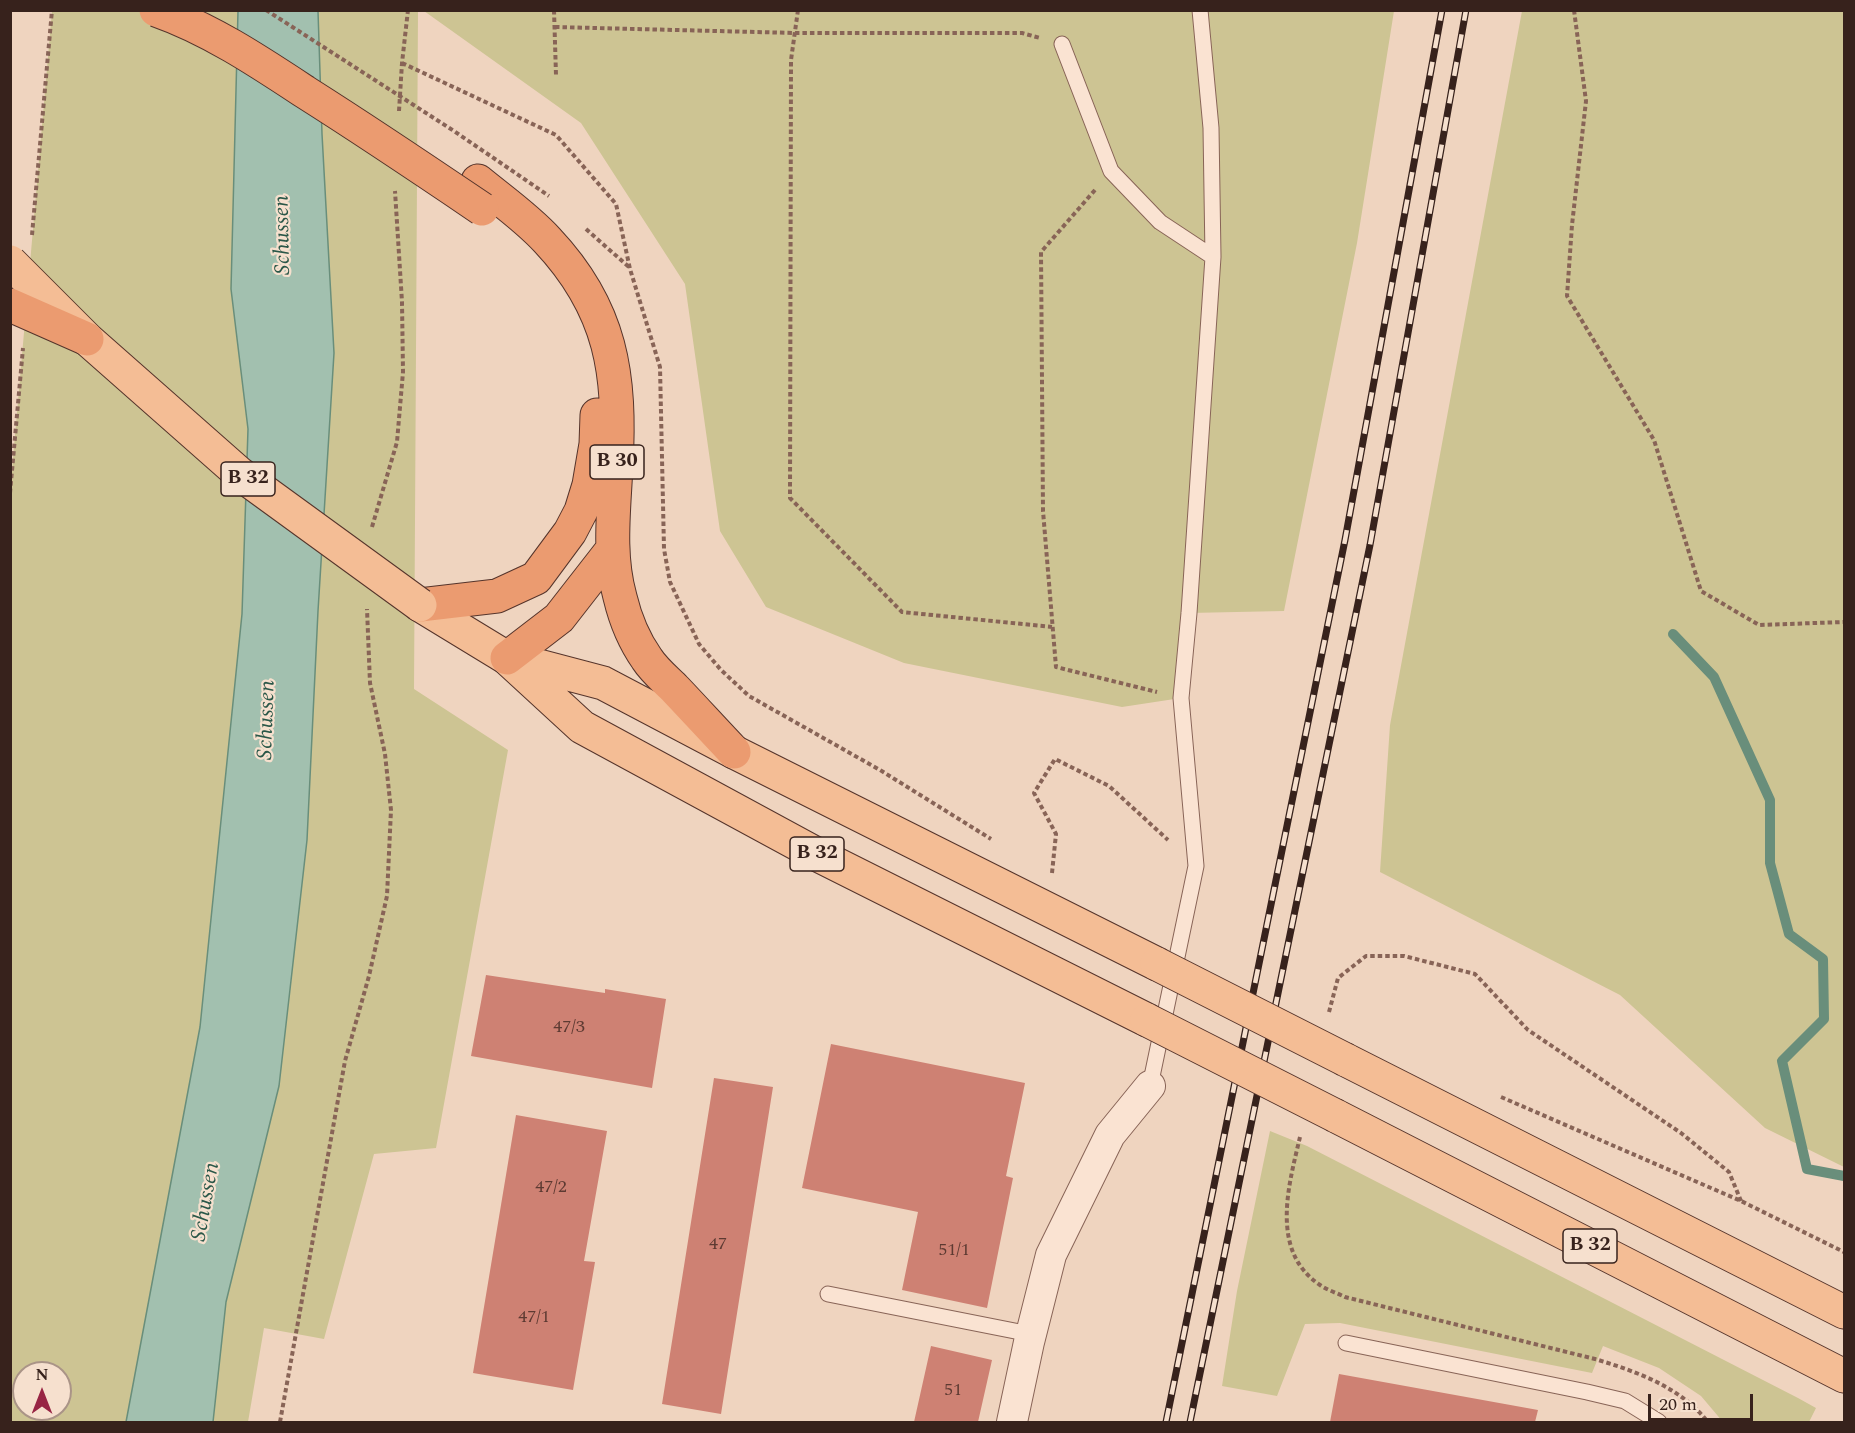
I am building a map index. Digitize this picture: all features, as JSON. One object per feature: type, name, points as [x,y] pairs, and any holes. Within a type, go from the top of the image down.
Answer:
[{"type":"highway","points":[[156,10],[237,48],[368,132],[480,195],[500,222],[552,274],[573,309],[585,335],[596,372],[597,444],[589,485],[581,511],[570,532],[536,578],[497,596],[420,605]]},
{"type":"highway","name":"B 30","points":[[213,10],[280,52],[480,195],[538,232],[561,256],[582,284],[605,335],[618,396],[612,550],[620,597],[630,626],[647,660],[734,752]]},
{"type":"highway","points":[[10,305],[87,339]]},
{"type":"highway","points":[[507,658],[559,618],[612,550]]},
{"type":"main road","name":"B 32","points":[[10,262],[87,339],[240,474],[420,605],[507,658],[582,727],[820,856],[1845,1376]]},
{"type":"main road","name":"B 32","points":[[507,658],[603,683],[734,752],[1845,1312]]},
{"type":"street","points":[[1012,1422],[1030,1334],[1051,1255],[1110,1135],[1150,1086]]},
{"type":"lane","points":[[1150,1086],[1196,866],[1181,698],[1189,613],[1213,257],[1210,128],[1200,10]]},
{"type":"lane","points":[[1062,44],[1111,171],[1160,222],[1213,257]]},
{"type":"lane","points":[[828,1294],[1030,1334]]},
{"type":"lane","points":[[1346,1343],[1625,1401],[1659,1422]]},
{"type":"path","points":[[45,87],[52,10]]},
{"type":"path","points":[[266,10],[454,131],[557,203]]},
{"type":"path","points":[[398,122],[408,10]]},
{"type":"path","points":[[554,10],[556,75]]},
{"type":"path","points":[[798,10],[791,60],[790,498],[902,612],[1052,627]]},
{"type":"path","points":[[1574,10],[1586,101],[1572,225],[1567,296],[1654,440],[1701,591],[1759,625],[1845,622]]},
{"type":"path","points":[[555,27],[795,33],[1022,33],[1062,44]]},
{"type":"path","points":[[402,63],[556,135],[616,204],[630,269],[660,367],[664,549],[670,582],[699,644],[721,670],[749,696],[880,770],[992,840]]},
{"type":"path","points":[[1111,171],[1041,252],[1043,511],[1056,667],[1181,698]]},
{"type":"path","points":[[369,536],[397,442],[403,372],[402,302],[395,181]]},
{"type":"path","points":[[582,225],[630,269]]},
{"type":"path","points":[[280,1422],[294,1334],[345,1061],[369,976],[387,896],[391,810],[385,754],[370,683],[367,599]]},
{"type":"path","points":[[1042,869],[1052,874],[1056,834],[1034,793],[1056,759],[1109,786],[1196,866]]},
{"type":"path","points":[[1499,1096],[1742,1202],[1845,1252]]},
{"type":"shaded area","points":[[52,11],[418,11],[414,689],[508,750],[436,1148],[374,1154],[324,1339],[264,1328],[248,1422],[11,1422],[10,493]]},
{"type":"shaded area","points":[[424,11],[1394,11],[1357,243],[1284,611],[1189,613],[1181,698],[1122,707],[904,663],[766,607],[720,531],[685,284],[581,123]]},
{"type":"shaded area","points":[[1522,11],[1844,11],[1844,1167],[1765,1128],[1620,995],[1380,872],[1390,725]]},
{"type":"shaded area","points":[[1270,1131],[1307,1146],[1798,1398],[1816,1408],[1809,1422],[1723,1422],[1701,1396],[1659,1368],[1603,1346],[1592,1373],[1340,1323],[1305,1324],[1277,1396],[1222,1386],[1237,1291]]},
{"type":"water","name":"Schussen","points":[[238,11],[318,11],[334,353],[307,840],[279,1086],[226,1302],[213,1422],[126,1422],[200,1027],[242,614],[248,429],[231,289]]},
{"type":"building","points":[[486,975],[605,993],[605,989],[666,999],[652,1088],[471,1056]]},
{"type":"building","points":[[831,1044],[1025,1083],[1006,1176],[1013,1178],[987,1308],[902,1290],[918,1212],[802,1188]]},
{"type":"building","points":[[714,1078],[773,1087],[721,1414],[662,1404]]},
{"type":"building","points":[[516,1115],[607,1131],[584,1261],[595,1262],[573,1390],[473,1373]]},
{"type":"building","points":[[931,1346],[992,1360],[978,1422],[914,1422]]},
{"type":"building","points":[[1339,1374],[1538,1410],[1535,1422],[1330,1422]]},
{"type":"waterway","points":[[1673,634],[1714,677],[1770,800],[1770,863],[1789,934],[1823,959],[1824,1019],[1782,1061],[1807,1169],[1844,1176]]},
{"type":"railway","points":[[1166,1422],[1345,540],[1442,10]]},
{"type":"railway","points":[[1190,1422],[1370,545],[1466,10]]}]
